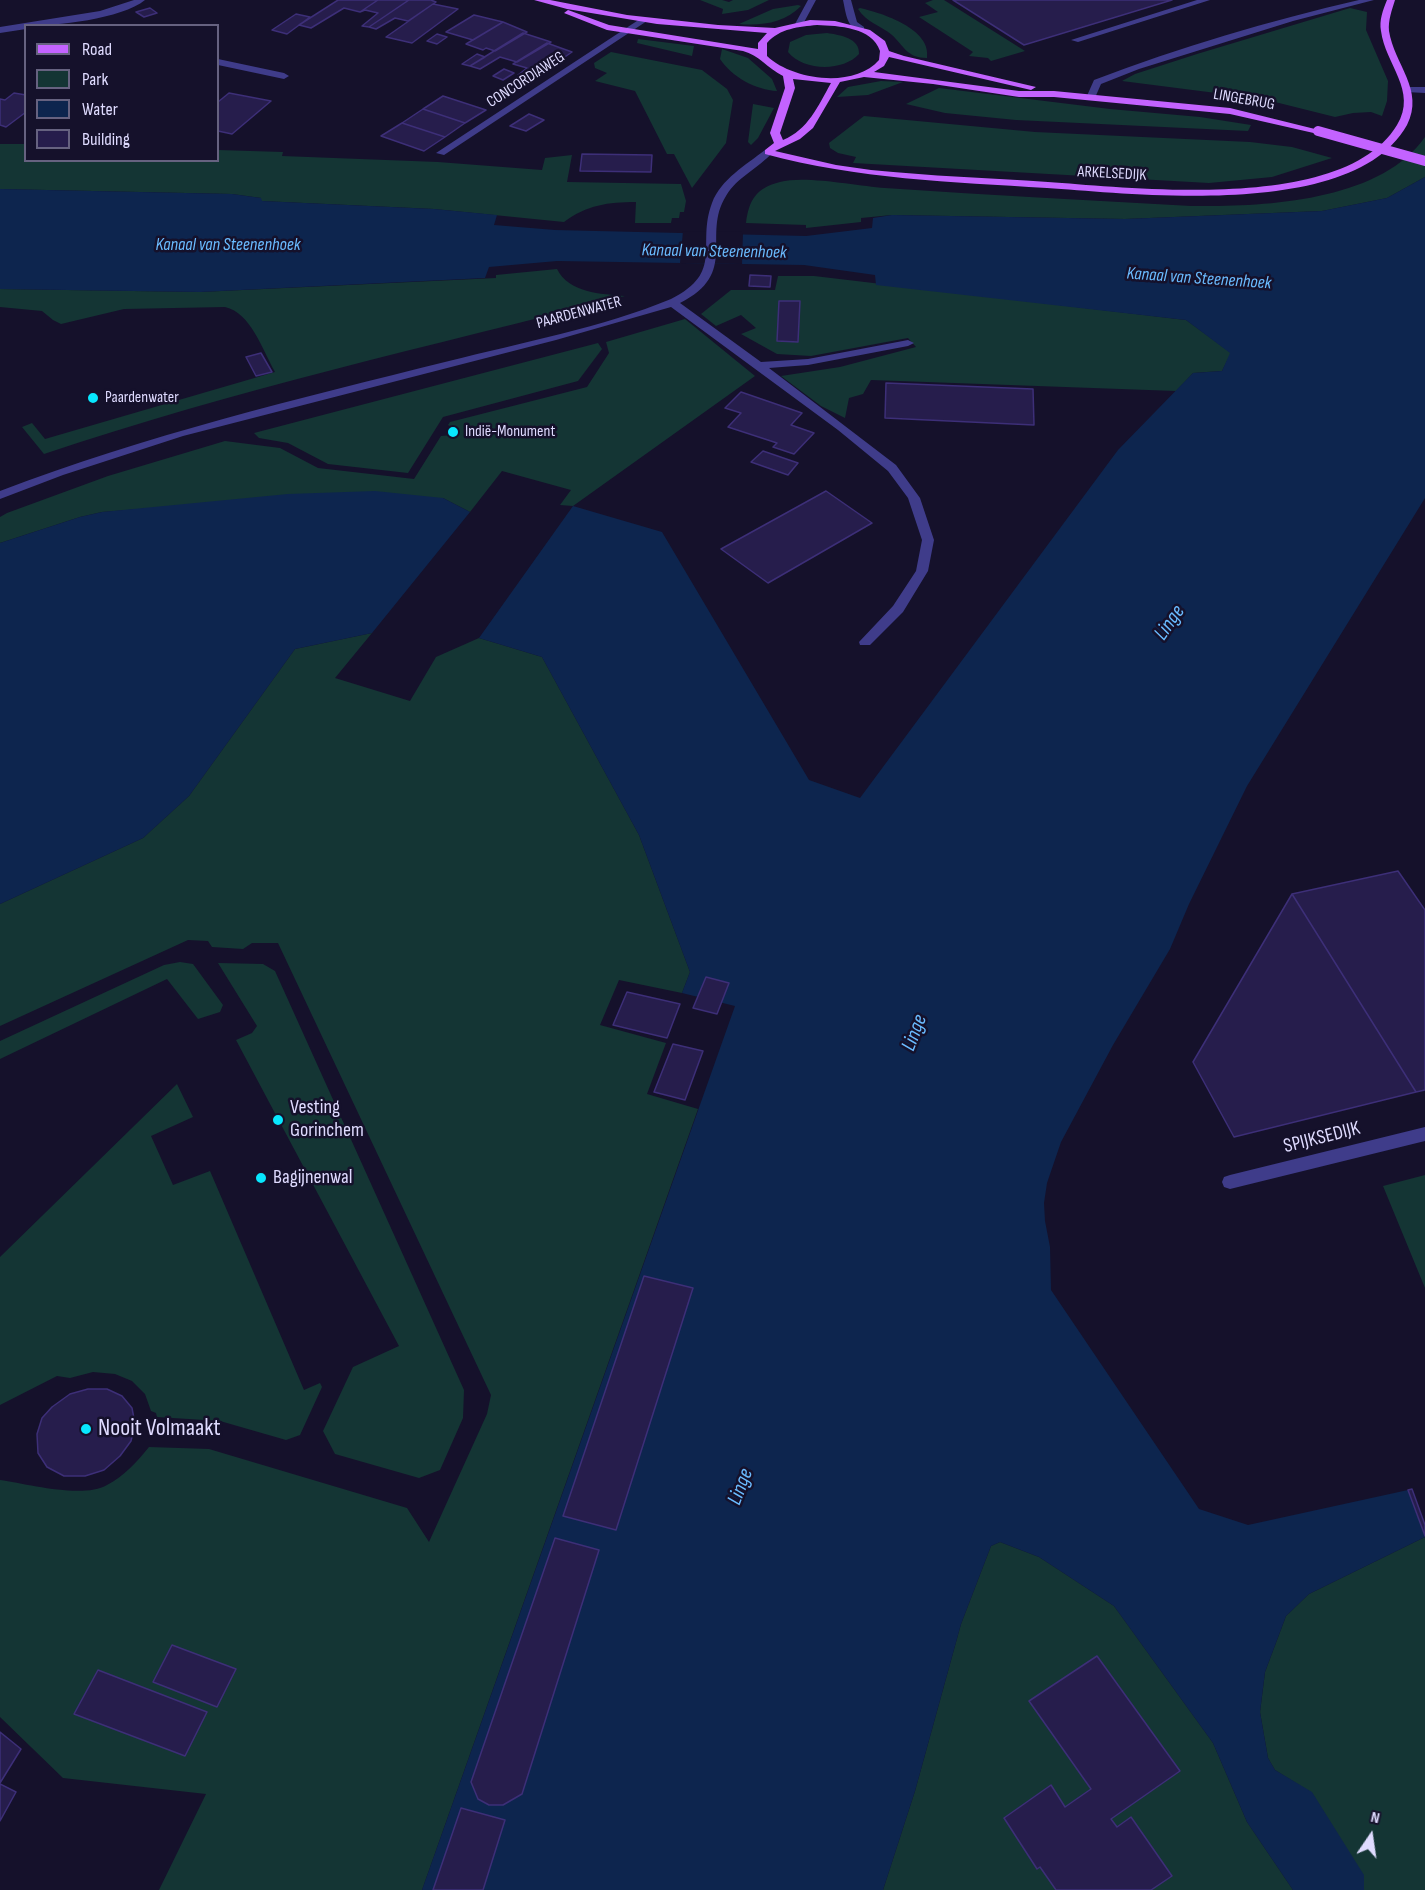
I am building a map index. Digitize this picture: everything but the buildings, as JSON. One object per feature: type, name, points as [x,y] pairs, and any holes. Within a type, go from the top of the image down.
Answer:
[{"type":"main road","points":[[540,0],[646,19],[709,27],[778,31]]},
{"type":"main road","points":[[540,0],[583,19],[627,31],[716,43],[761,53],[769,65],[787,74],[816,80],[837,80],[863,74],[882,62],[885,52],[876,37],[861,29],[826,23],[799,24],[778,31],[766,39],[761,53]]},
{"type":"main road","points":[[1391,0],[1386,12],[1385,32],[1409,90]]},
{"type":"main road","name":"LINGEBRUG","points":[[885,52],[946,69],[1023,84],[1054,94]]},
{"type":"main road","points":[[779,143],[775,133],[790,88],[787,74]]},
{"type":"main road","name":"LINGEBRUG","points":[[863,74],[1019,93],[1054,94],[1230,111],[1318,131],[1425,162]]},
{"type":"main road","points":[[768,152],[779,143],[795,138],[806,130],[837,80]]},
{"type":"main road","name":"ARKELSEDIJK","points":[[768,152],[818,166],[869,174],[1153,191],[1239,192],[1300,183],[1337,172],[1379,150],[1392,139],[1403,123],[1409,109],[1409,90]]},
{"type":"street","points":[[37,24],[126,6],[141,0]]},
{"type":"street","points":[[799,24],[812,0]]},
{"type":"street","points":[[847,0],[854,23],[861,29]]},
{"type":"street","points":[[1075,40],[1206,0]]},
{"type":"street","points":[[1091,98],[1096,82],[1136,67],[1290,19],[1370,0]]},
{"type":"street","points":[[82,16],[88,24]]},
{"type":"street","name":"CONCORDIAWEG","points":[[441,153],[646,19]]},
{"type":"street","points":[[0,30],[24,26]]},
{"type":"street","points":[[219,62],[284,76]]},
{"type":"street","points":[[1409,90],[1425,90]]},
{"type":"street","name":"PAARDENWATER","points":[[0,495],[160,439],[591,328],[672,302],[694,291],[709,269],[714,213],[721,195],[734,180],[768,152]]},
{"type":"street","points":[[672,302],[842,428],[892,468],[914,498],[928,540],[922,572],[898,609],[865,642]]},
{"type":"street","points":[[758,366],[808,362],[908,343]]},
{"type":"street","name":"SPIJKSEDIJK","points":[[1230,1182],[1425,1134]]},
{"type":"green space","points":[[700,0],[729,2],[769,0],[748,10],[722,14],[723,9]]},
{"type":"green space","points":[[944,0],[1025,51],[991,61],[988,58],[969,56],[973,52],[919,17],[938,12],[925,3]]},
{"type":"green space","points":[[801,6],[795,12],[780,20],[764,24],[739,24],[773,9]]},
{"type":"green space","points":[[1350,8],[1367,12],[1366,30],[1388,81],[1387,101],[1382,116],[1371,112],[1335,117],[1263,99],[1122,81],[1135,74],[1197,54]]},
{"type":"green space","points":[[858,9],[892,18],[914,31],[922,39],[927,58],[910,54],[892,35],[865,18]]},
{"type":"green space","points":[[827,33],[843,36],[853,41],[859,54],[843,64],[823,67],[803,63],[788,52],[790,42],[806,35]]},
{"type":"green space","points":[[638,39],[694,46],[692,56],[637,43]]},
{"type":"green space","points":[[722,49],[748,58],[772,79],[777,91],[761,88],[738,77],[720,59]]},
{"type":"green space","points":[[611,52],[702,70],[727,89],[733,100],[726,143],[692,188],[674,154],[667,154],[635,91],[595,81],[607,73],[595,68],[594,63]]},
{"type":"green space","points":[[881,81],[903,82],[868,95],[837,97],[848,87]]},
{"type":"green space","points":[[939,88],[1110,109],[1200,117],[1251,125],[1248,131],[1016,120],[945,113],[906,104]]},
{"type":"green space","points":[[753,104],[774,108],[758,138],[751,145],[748,142]]},
{"type":"green space","points":[[864,116],[1035,132],[1250,142],[1292,147],[1332,158],[1272,177],[1209,183],[853,163],[856,157],[838,153],[830,148],[829,143]]},
{"type":"green space","points":[[1425,137],[1425,177],[1387,198],[1322,211],[1125,219],[892,215],[861,218],[861,222],[806,228],[806,225],[746,223],[749,208],[759,192],[780,182],[791,180],[817,180],[923,191],[1191,206],[1284,202],[1350,188],[1379,175],[1405,159]]},
{"type":"green space","points":[[0,144],[24,144],[24,162],[219,162],[219,150],[283,152],[282,156],[438,162],[542,170],[545,158],[572,155],[567,182],[681,184],[686,201],[684,212],[680,212],[679,218],[672,218],[671,223],[635,223],[636,202],[590,208],[564,222],[434,209],[261,201],[261,198],[232,194],[0,189]]},
{"type":"green space","points":[[557,269],[562,277],[577,288],[596,293],[625,296],[260,389],[44,454],[22,427],[32,423],[45,439],[275,372],[249,324],[242,316],[225,307],[124,309],[61,324],[42,311],[0,307],[0,289],[200,292],[496,278],[496,275]]},
{"type":"green space","points":[[778,276],[814,276],[1186,320],[1231,353],[1222,371],[1193,373],[1176,391],[871,380],[863,394],[849,398],[845,418],[821,406],[781,376],[840,367],[916,347],[908,338],[811,356],[777,354],[741,334],[756,328],[741,315],[716,326],[701,314],[731,290],[775,290]]},
{"type":"green space","points":[[685,319],[755,376],[573,506],[560,505],[571,490],[502,471],[470,512],[443,498],[179,506],[102,512],[0,543],[0,517],[7,513],[108,476],[225,441],[280,448],[318,468],[414,479],[441,436],[453,435],[456,430],[448,425],[450,422],[587,387],[609,353],[606,342]]},
{"type":"green space","points":[[598,343],[602,349],[578,381],[443,417],[408,473],[328,464],[288,443],[259,438],[254,433]]},
{"type":"green space","points":[[372,633],[335,678],[410,701],[436,657],[479,638],[542,657],[639,835],[690,972],[682,993],[619,980],[600,1025],[666,1043],[647,1094],[698,1109],[422,1890],[159,1890],[206,1794],[63,1778],[0,1717],[0,1480],[70,1491],[84,1491],[107,1485],[125,1473],[149,1447],[209,1449],[407,1508],[429,1542],[487,1414],[491,1395],[278,943],[252,943],[243,949],[212,947],[208,941],[188,940],[0,1026],[0,904],[143,838],[189,796],[295,649]]},
{"type":"green space","points":[[180,962],[193,964],[223,1005],[220,1012],[198,1019],[167,979],[0,1059],[0,1041],[164,965]]},
{"type":"green space","points":[[218,963],[263,964],[275,971],[464,1390],[463,1418],[440,1470],[419,1478],[335,1454],[323,1431],[353,1367],[399,1346],[236,1040],[252,1033],[257,1026]]},
{"type":"green space","points":[[177,1084],[193,1117],[151,1136],[173,1185],[210,1171],[304,1390],[320,1383],[322,1387],[300,1435],[286,1440],[220,1421],[157,1417],[156,1413],[151,1411],[145,1394],[132,1381],[115,1374],[93,1372],[70,1378],[57,1376],[0,1405],[0,1257]]},
{"type":"green space","points":[[1425,1175],[1425,1288],[1383,1186]]},
{"type":"green space","points":[[1425,1537],[1425,1890],[1364,1890],[1363,1875],[1312,1793],[1275,1770],[1268,1758],[1260,1712],[1265,1672],[1286,1616],[1309,1594]]},
{"type":"green space","points":[[1000,1542],[1039,1557],[1114,1606],[1213,1743],[1247,1822],[1293,1890],[883,1890],[915,1791],[961,1624],[991,1546]]},
{"type":"water","points":[[1425,177],[1425,498],[1247,786],[1189,904],[1170,949],[1113,1045],[1061,1142],[1047,1183],[1044,1203],[1050,1247],[1051,1290],[1199,1509],[1248,1525],[1408,1490],[1425,1537],[1309,1594],[1286,1616],[1265,1672],[1260,1712],[1268,1758],[1275,1770],[1312,1792],[1364,1875],[1364,1890],[1293,1890],[1247,1822],[1213,1743],[1114,1606],[1039,1557],[1000,1542],[991,1546],[961,1624],[915,1791],[883,1890],[422,1890],[735,1006],[682,993],[690,972],[639,835],[542,657],[479,638],[573,506],[662,532],[809,780],[860,798],[1118,450],[1193,373],[1222,371],[1230,353],[1186,320],[876,285],[875,275],[804,265],[557,261],[489,267],[485,278],[200,292],[0,289],[0,189],[232,194],[261,198],[262,201],[434,209],[497,215],[494,225],[555,230],[806,236],[872,228],[873,218],[892,215],[1125,219],[1322,211],[1387,198]]},
{"type":"water","points":[[375,491],[443,498],[470,512],[372,633],[295,649],[189,796],[143,838],[0,904],[0,543],[102,512],[288,494]]},
{"type":"pier","points":[[683,231],[743,232],[742,264],[680,263]]},
{"type":"place","name":"Paardenwater","points":[[93,398]]},
{"type":"place","name":"Indië-Monument","points":[[453,432]]},
{"type":"place","name":"Vesting Gorinchem","points":[[278,1120]]},
{"type":"place","name":"Bagijnenwal","points":[[261,1178]]},
{"type":"place","name":"Nooit Volmaakt","points":[[86,1429]]},
{"type":"water label","name":"Kanaal van Steenenhoek","points":[[228,245]]},
{"type":"water label","name":"Kanaal van Steenenhoek","points":[[714,252]]},
{"type":"water label","name":"Kanaal van Steenenhoek","points":[[1199,279]]},
{"type":"water label","name":"Linge","points":[[1170,623]]},
{"type":"water label","name":"Linge","points":[[915,1033]]},
{"type":"water label","name":"Linge","points":[[741,1487]]}]
